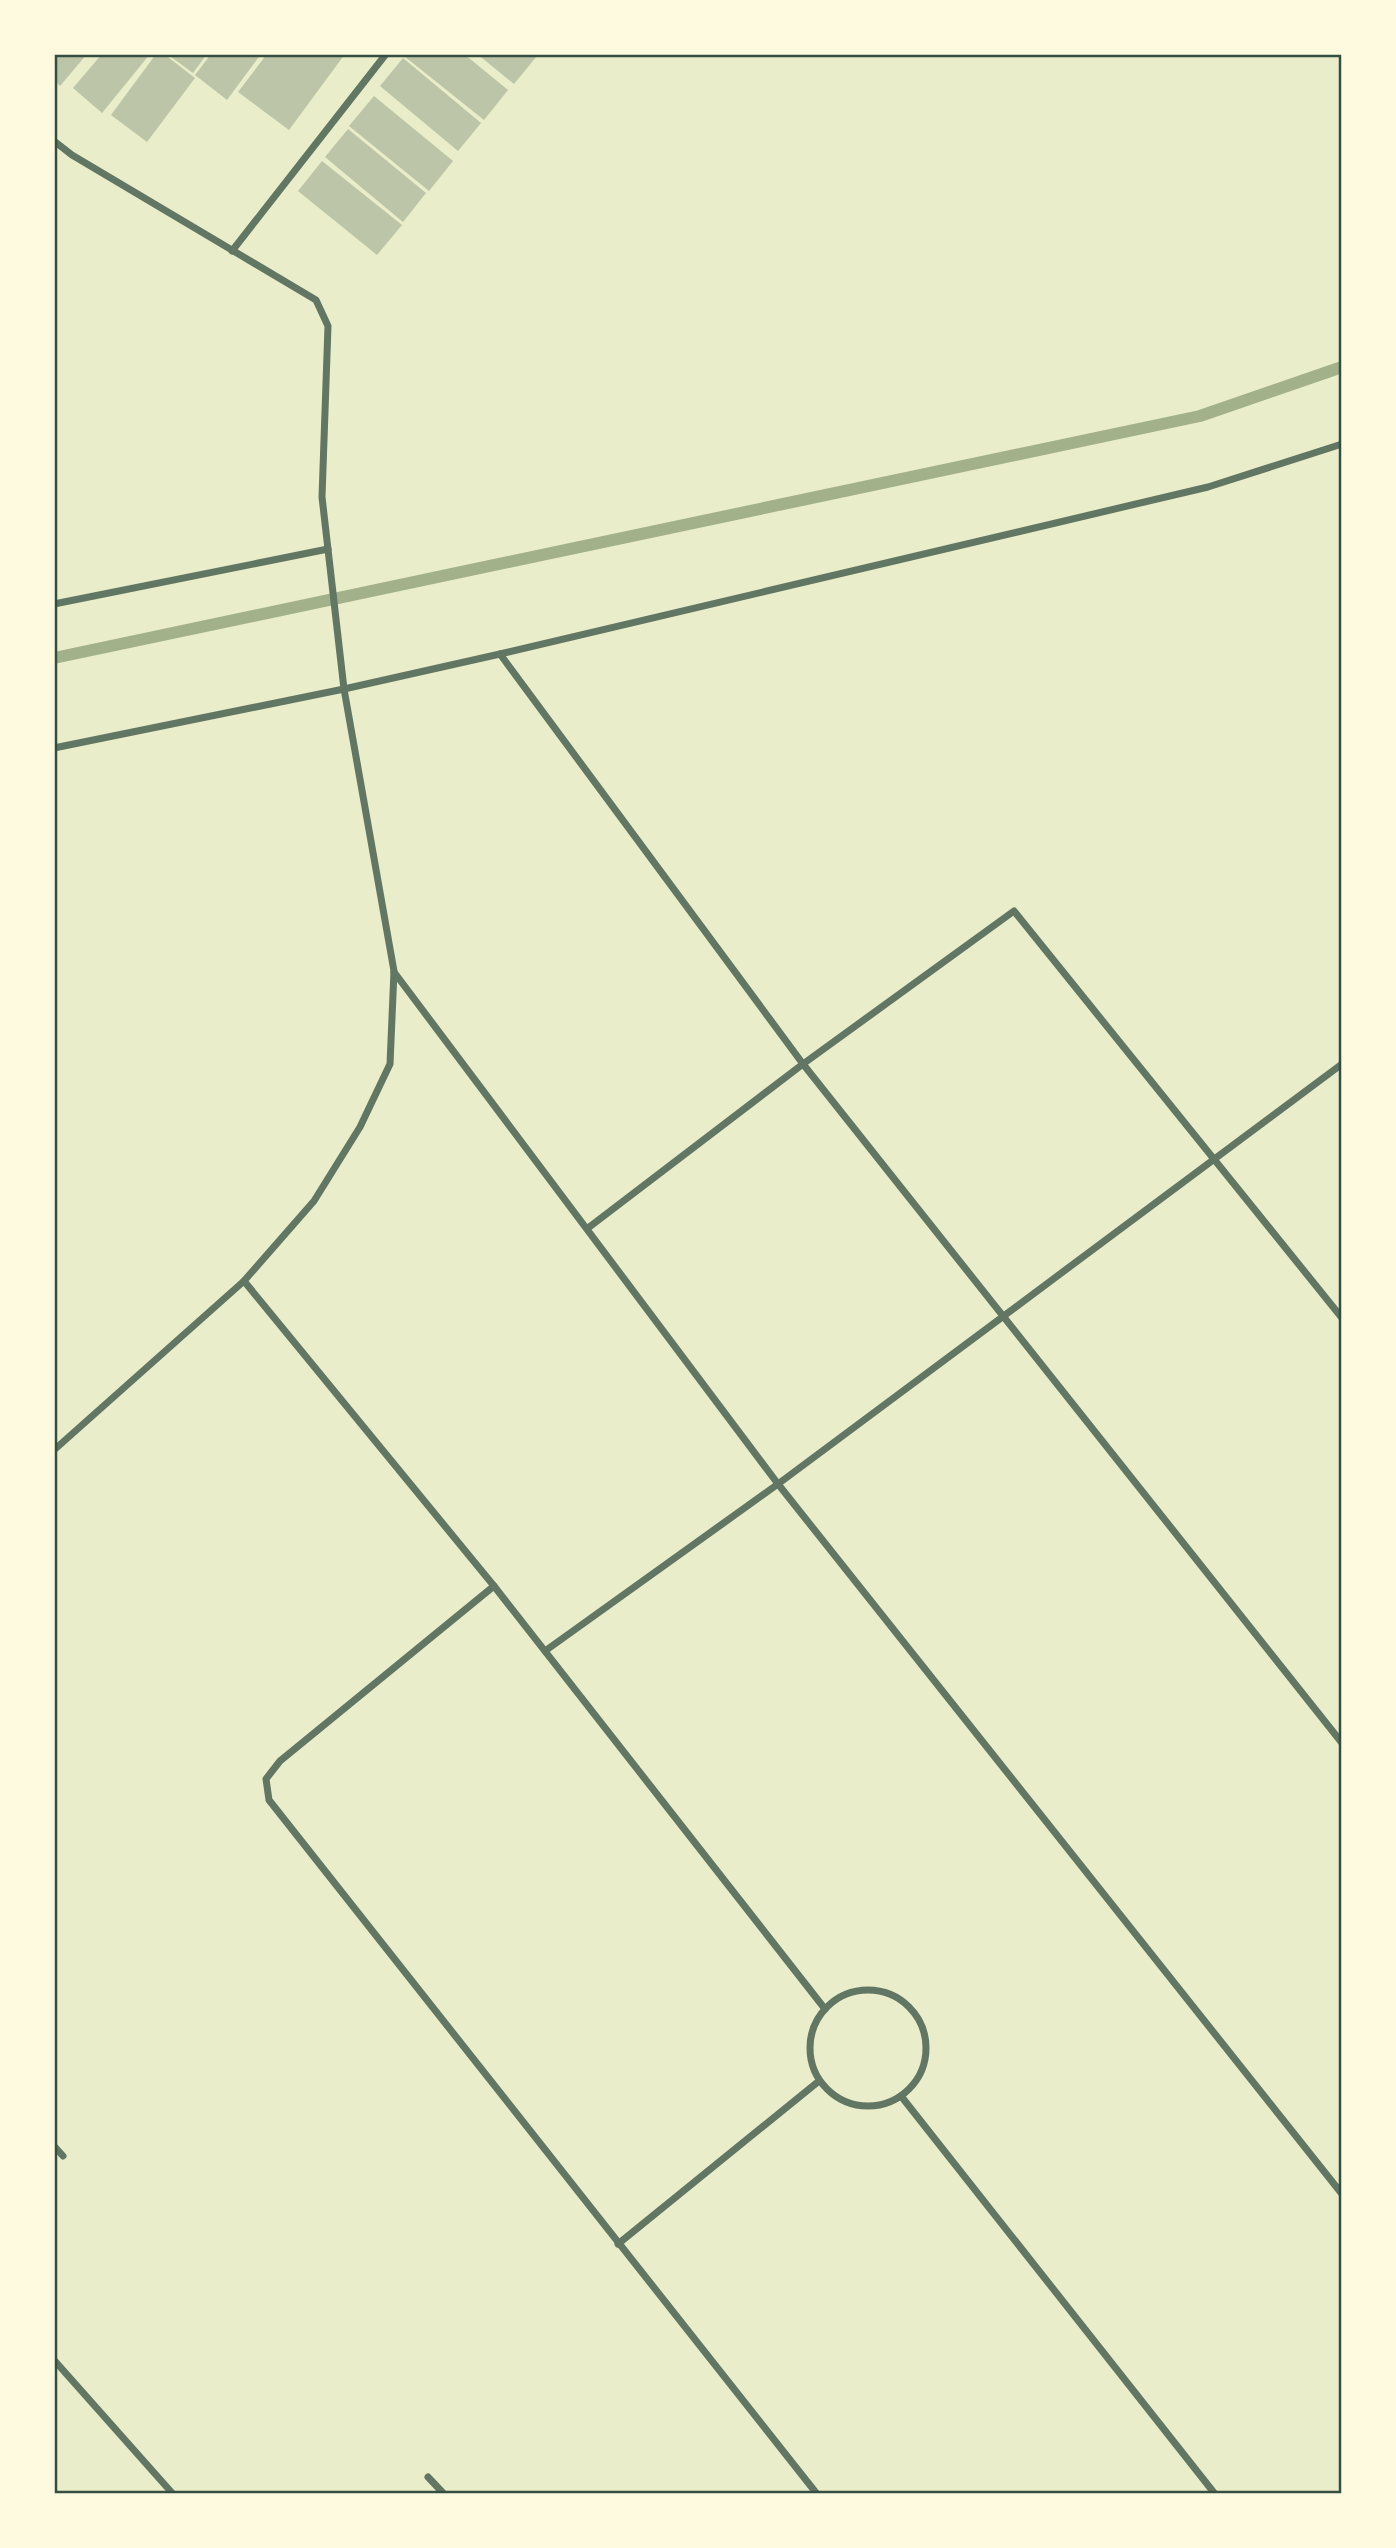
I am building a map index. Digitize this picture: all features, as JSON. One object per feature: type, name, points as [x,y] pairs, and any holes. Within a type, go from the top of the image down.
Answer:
[{"type":"street","points":[[371,54],[380,61]]},
{"type":"street","points":[[232,251],[386,54]]},
{"type":"street","points":[[54,141],[72,155],[316,300],[328,326],[323,496],[330,570],[344,689],[394,971],[390,1064],[360,1127],[314,1202],[244,1281],[54,1450]]},
{"type":"street","points":[[54,748],[500,654],[1208,487],[1342,444]]},
{"type":"street","points":[[54,604],[328,549]]},
{"type":"street","points":[[500,654],[803,1064],[1342,1743]]},
{"type":"street","points":[[588,1228],[803,1064],[1014,911],[1342,1318]]},
{"type":"street","points":[[394,971],[778,1484],[1342,2194]]},
{"type":"street","points":[[545,1651],[778,1484],[1342,1064]]},
{"type":"street","points":[[244,1281],[494,1586],[825,2009]]},
{"type":"street","points":[[494,1586],[280,1761],[265,1779],[269,1800],[817,2494]]},
{"type":"street","points":[[859,1990],[880,1990],[898,1998],[912,2011],[923,2028],[926,2047],[923,2067],[914,2083],[901,2096],[884,2104],[866,2107],[848,2103],[831,2094],[819,2081],[812,2064],[810,2046],[814,2026],[825,2009],[840,1997],[859,1990]]},
{"type":"street","points":[[618,2244],[819,2081]]},
{"type":"street","points":[[901,2096],[1215,2494]]},
{"type":"street","points":[[54,2146],[63,2156]]},
{"type":"street","points":[[54,2361],[173,2494]]},
{"type":"street","points":[[428,2477],[443,2494]]},
{"type":"building","points":[[54,54],[87,54],[60,86],[54,80]]},
{"type":"building","points":[[102,54],[150,54],[102,113],[73,88]]},
{"type":"building","points":[[156,54],[164,54],[195,78],[147,142],[111,115]]},
{"type":"building","points":[[167,54],[207,54],[193,73]]},
{"type":"building","points":[[211,54],[261,54],[227,100],[195,75]]},
{"type":"building","points":[[267,54],[345,54],[289,130],[238,92]]},
{"type":"building","points":[[464,54],[508,90],[484,120],[404,56]]},
{"type":"building","points":[[477,54],[534,54],[537,56],[514,84]]},
{"type":"building","points":[[403,58],[481,123],[458,151],[380,86]]},
{"type":"building","points":[[374,96],[453,161],[429,191],[349,126]]},
{"type":"building","points":[[348,129],[426,193],[403,222],[325,157]]},
{"type":"building","points":[[322,161],[402,225],[377,255],[298,191]]},
{"type":"waterway","points":[[54,658],[1200,416],[1342,367]]}]
